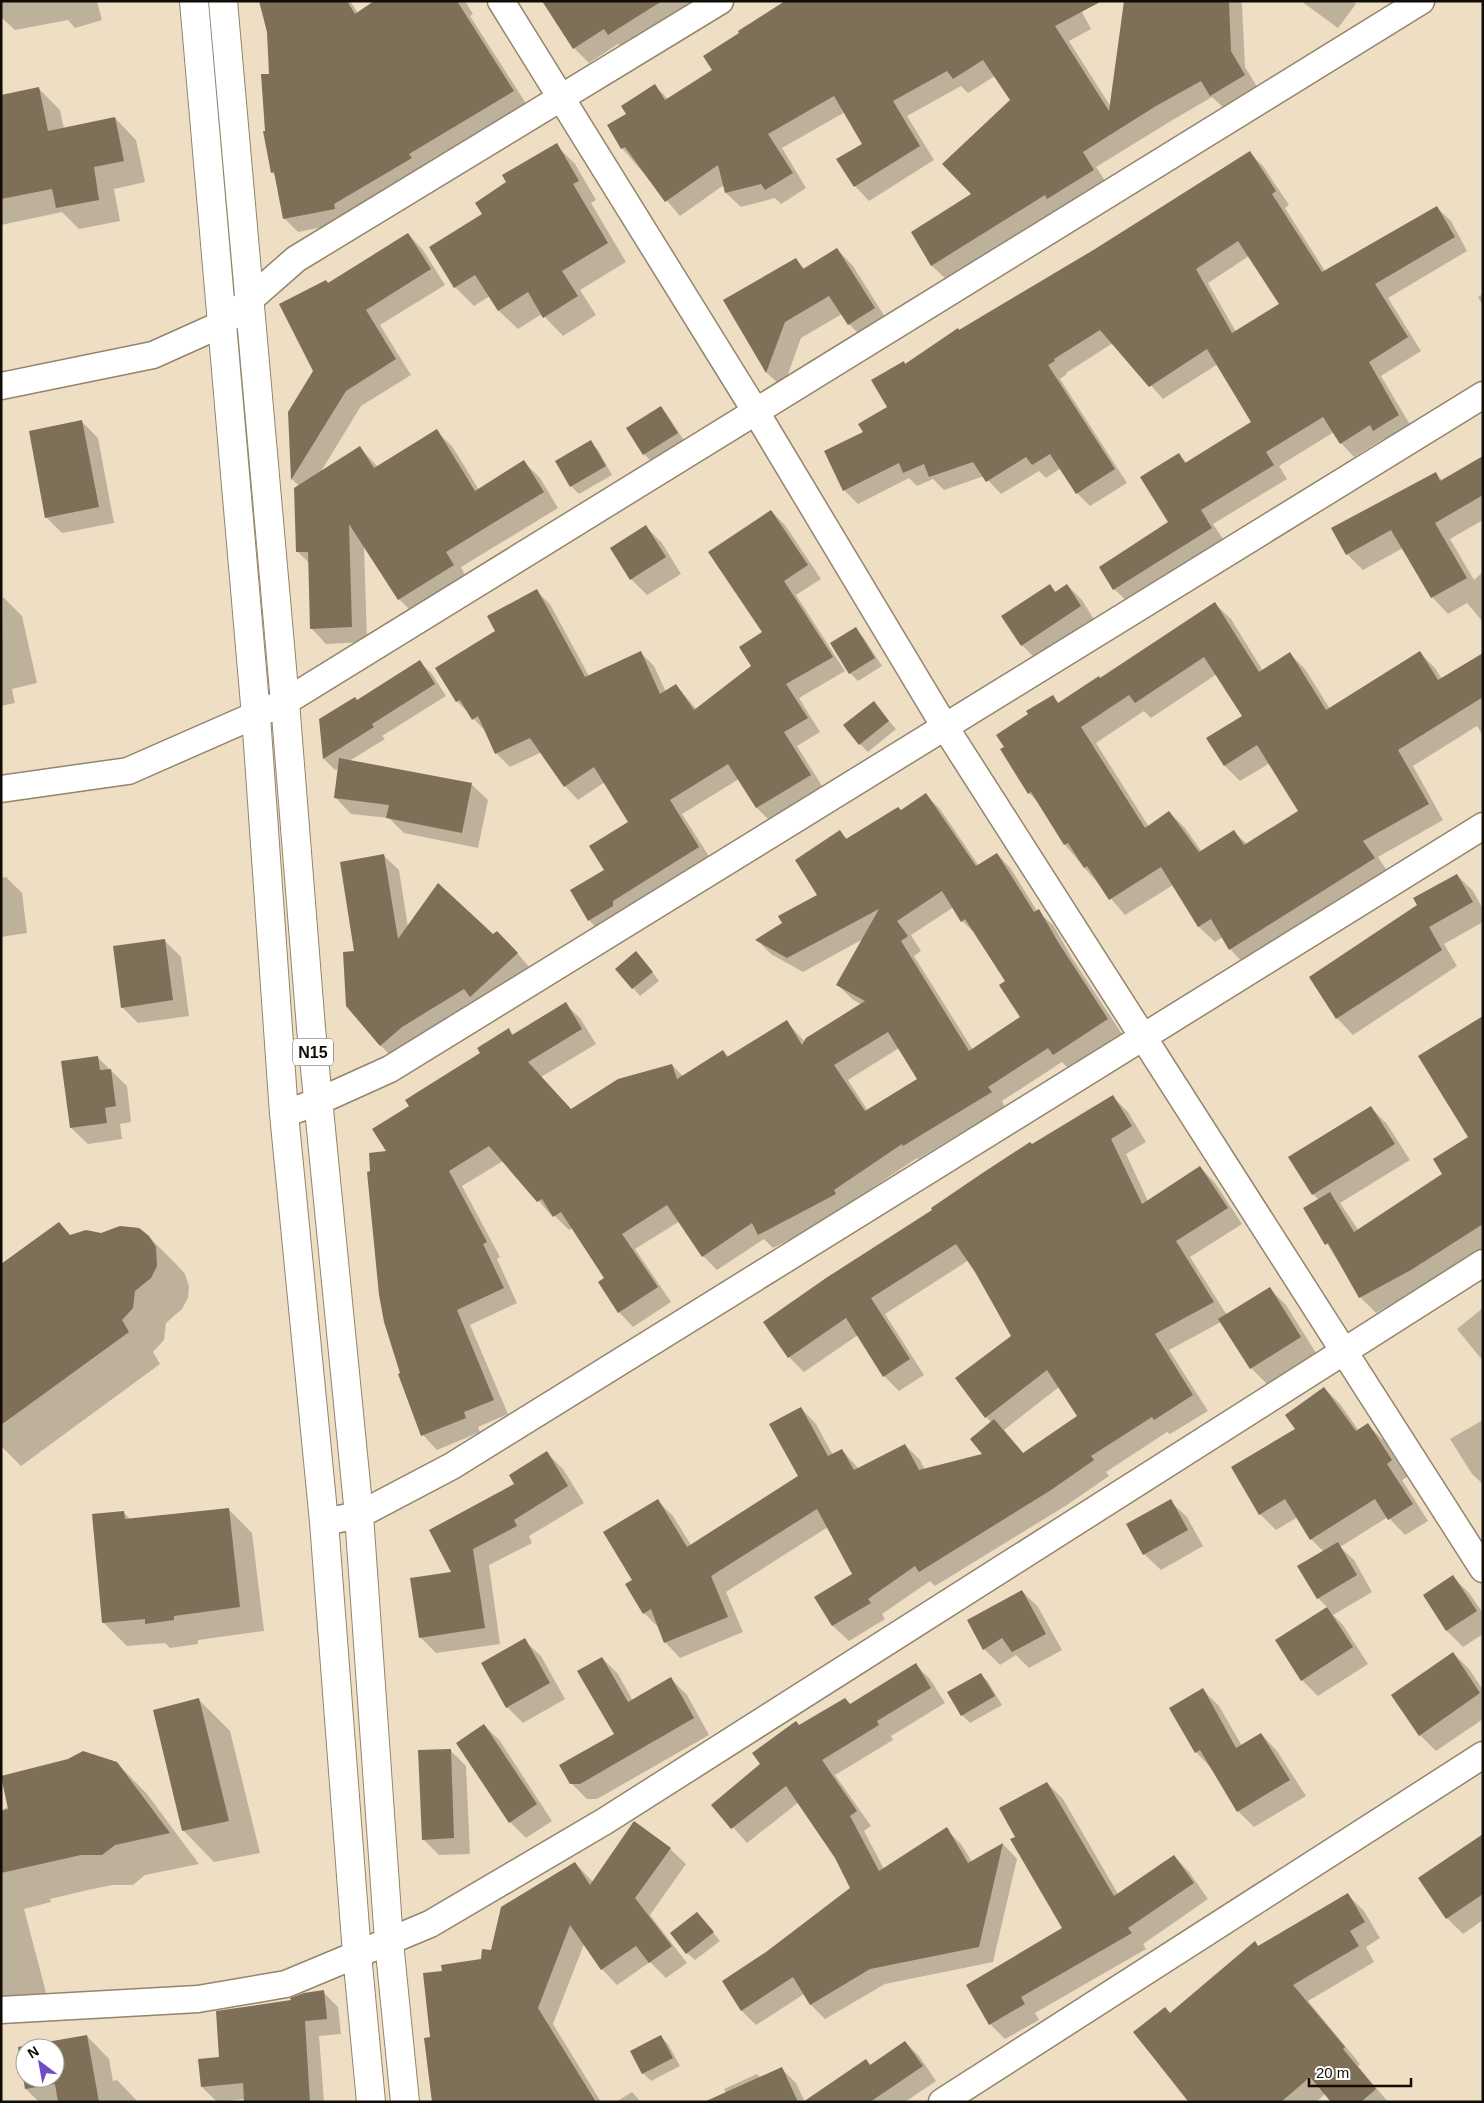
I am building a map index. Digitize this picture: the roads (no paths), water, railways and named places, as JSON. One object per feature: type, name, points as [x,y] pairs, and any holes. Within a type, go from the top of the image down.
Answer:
[{"type":"highway","name":"N15","points":[[194,1],[256,716],[284,1114],[324,1522],[357,1954],[371,2102]]},
{"type":"highway","name":"N15","points":[[223,1],[251,297],[317,1102],[359,1515],[389,1942],[405,2102]]},
{"type":"street","points":[[501,1],[756,412],[946,727],[1483,1569]]},
{"type":"street","points":[[1,386],[153,355],[222,324],[296,259],[561,100],[720,1]]},
{"type":"street","points":[[1,790],[128,771],[285,702],[1421,1]]},
{"type":"street","points":[[284,1114],[317,1102],[390,1069],[1483,395]]},
{"type":"street","points":[[324,1522],[359,1515],[452,1466],[1483,826]]},
{"type":"street","points":[[1,2010],[198,1999],[286,1984],[430,1924],[605,1821],[1483,1263]]},
{"type":"street","points":[[942,2102],[1483,1755]]}]
